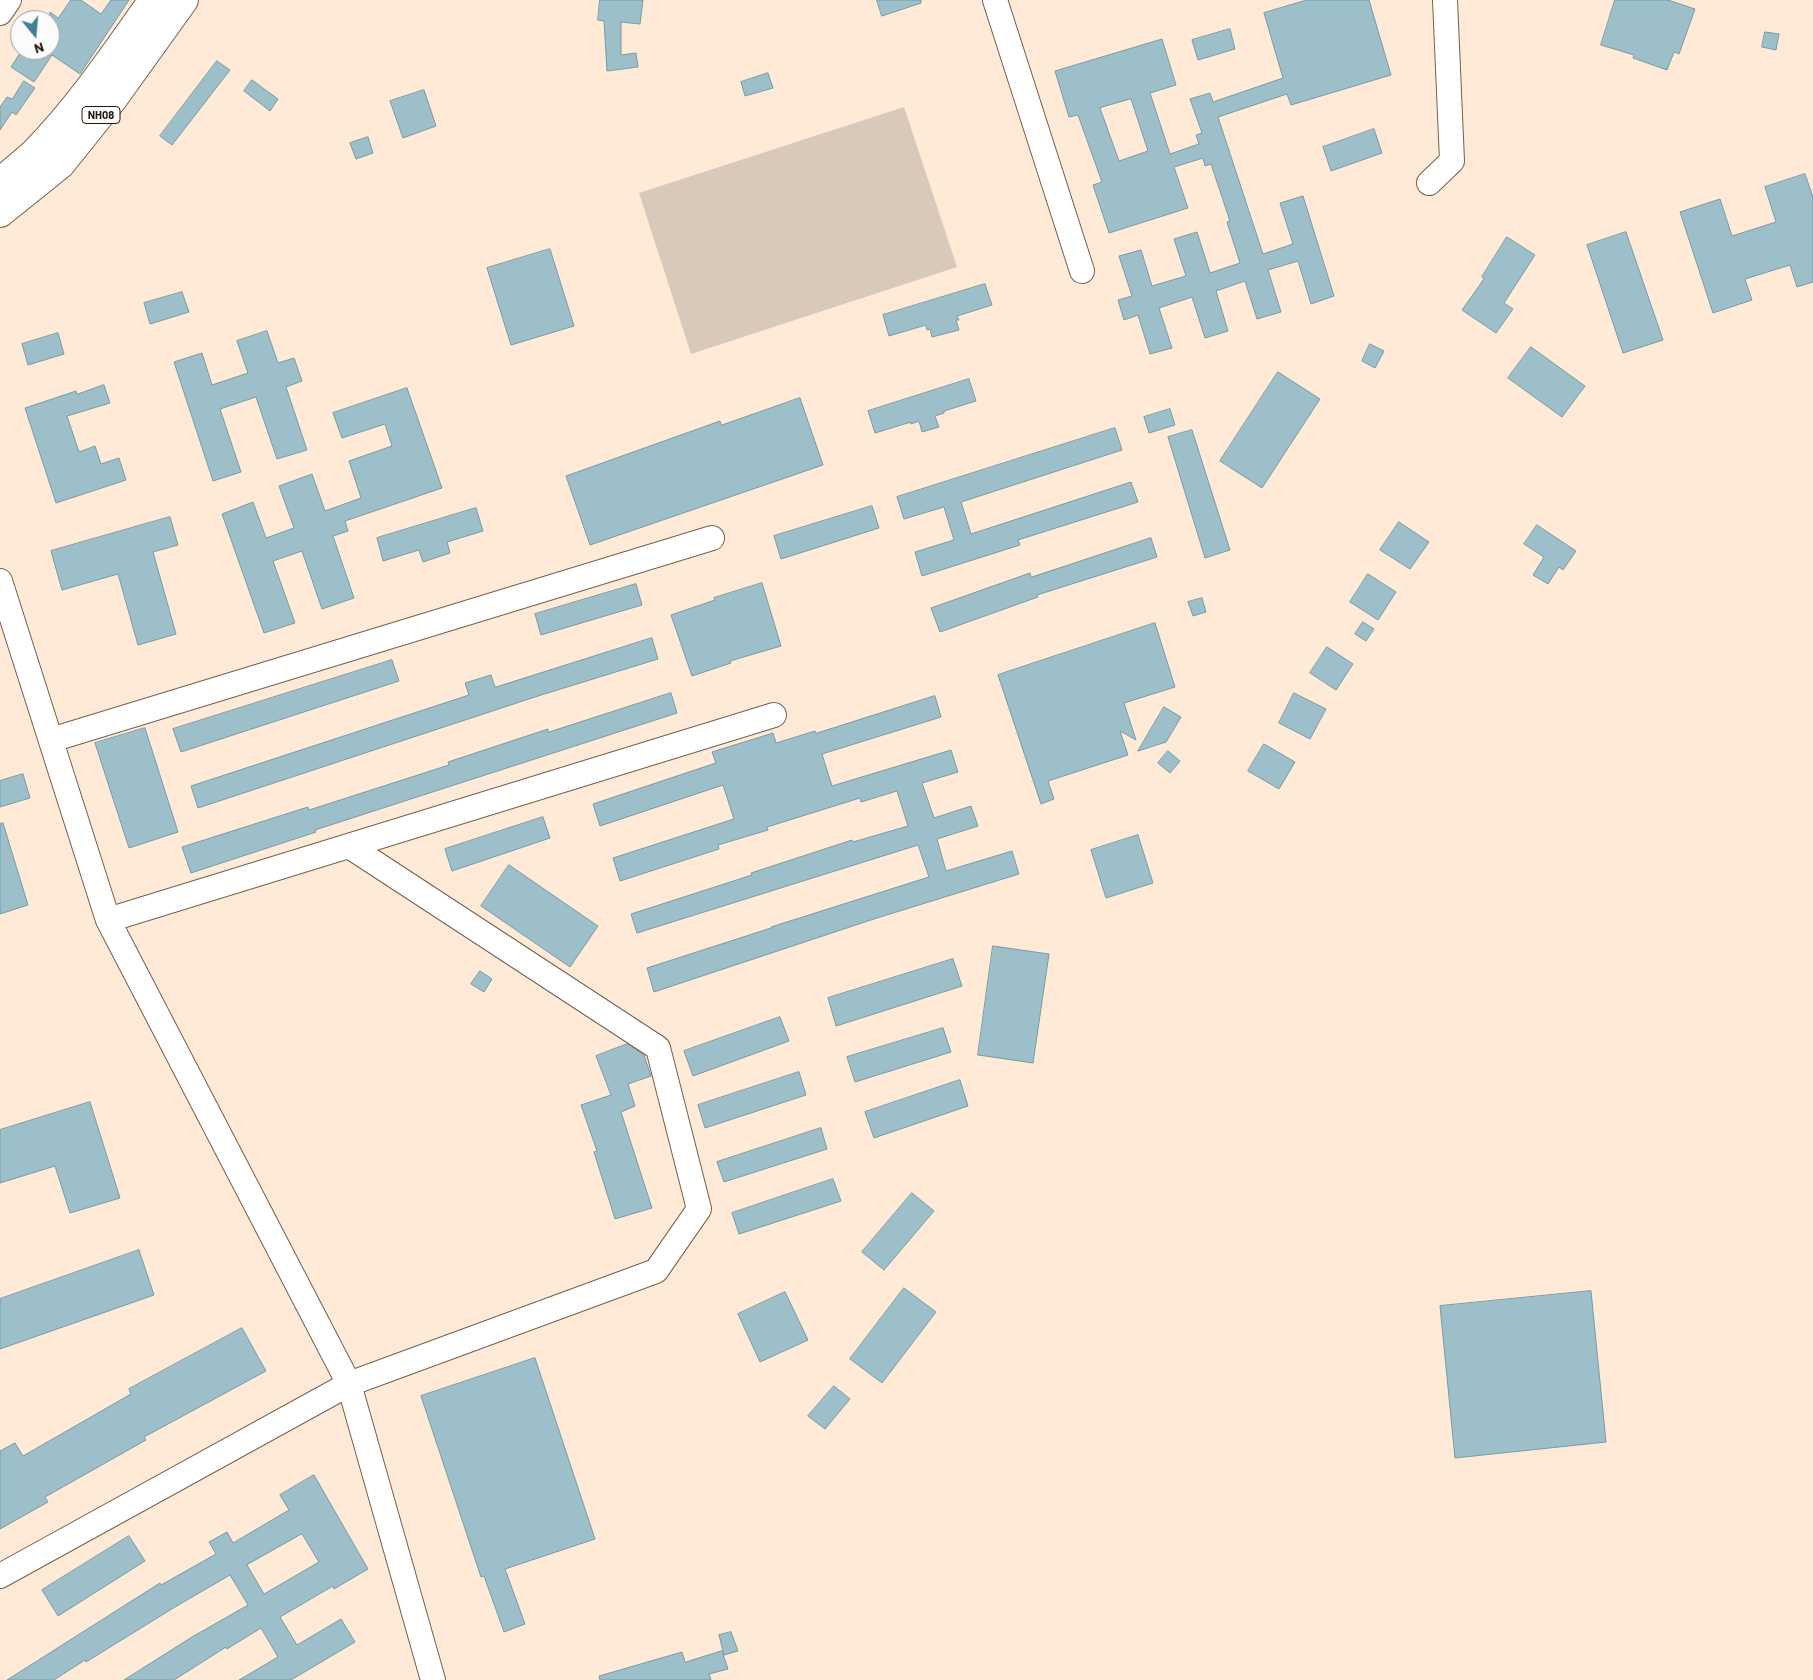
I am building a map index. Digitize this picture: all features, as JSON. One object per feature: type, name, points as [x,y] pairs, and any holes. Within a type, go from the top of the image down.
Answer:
[{"type":"highway","name":"NH08","points":[[0,182],[34,152],[63,120],[104,70],[153,0]]},
{"type":"highway","name":"NH08","points":[[0,213],[61,164],[113,100],[184,0]]},
{"type":"street","points":[[0,13],[9,0]]},
{"type":"street","points":[[995,0],[1082,271]]},
{"type":"street","points":[[1429,183],[1452,161],[1445,0]]},
{"type":"street","points":[[51,740],[712,538]]},
{"type":"street","points":[[0,581],[108,920],[349,1384],[433,1680]]},
{"type":"street","points":[[108,920],[774,715]]},
{"type":"street","points":[[0,1576],[349,1384],[656,1271],[699,1209],[658,1048],[349,846]]},
{"type":"shaded area","points":[[904,107],[957,267],[691,354],[639,193]]},
{"type":"building","points":[[71,0],[81,0],[101,14],[111,0],[129,0],[80,74],[59,60],[60,15]]},
{"type":"building","points":[[600,0],[643,0],[640,24],[621,22],[621,55],[636,53],[638,67],[607,71],[604,21],[598,20]]},
{"type":"building","points":[[877,0],[921,0],[921,3],[882,16]]},
{"type":"building","points":[[1307,0],[1369,0],[1391,75],[1291,105],[1287,94],[1218,117],[1263,254],[1293,244],[1280,203],[1303,196],[1334,296],[1311,304],[1298,261],[1268,270],[1281,312],[1257,319],[1245,281],[1216,291],[1228,331],[1205,338],[1192,297],[1159,308],[1172,348],[1150,354],[1138,315],[1124,320],[1118,300],[1132,296],[1119,256],[1141,250],[1152,286],[1186,276],[1174,239],[1197,232],[1210,273],[1240,263],[1227,222],[1230,221],[1211,164],[1205,166],[1203,158],[1174,167],[1188,208],[1109,233],[1093,185],[1102,182],[1078,115],[1069,117],[1055,71],[1162,39],[1176,85],[1150,93],[1170,154],[1199,144],[1196,135],[1202,133],[1190,99],[1210,93],[1213,102],[1283,78],[1264,13]],"holes":[[[1131,99],[1148,151],[1119,161],[1100,108]]]},
{"type":"building","points":[[1615,0],[1668,0],[1695,9],[1679,54],[1674,52],[1667,70],[1633,58],[1634,55],[1601,45]]},
{"type":"building","points":[[1230,29],[1235,49],[1198,60],[1192,40]]},
{"type":"building","points":[[1765,32],[1779,34],[1776,50],[1762,47]]},
{"type":"building","points":[[16,60],[49,60],[34,82],[11,67]]},
{"type":"building","points":[[217,61],[230,70],[172,145],[160,136]]},
{"type":"building","points":[[768,73],[773,88],[745,96],[741,82]]},
{"type":"building","points":[[252,80],[278,99],[270,111],[244,91]]},
{"type":"building","points":[[24,81],[35,88],[16,115],[12,112],[0,130],[0,107],[7,97],[12,99]]},
{"type":"building","points":[[424,90],[436,126],[403,138],[390,101]]},
{"type":"building","points":[[1374,129],[1382,153],[1331,171],[1323,147]]},
{"type":"building","points":[[368,137],[373,153],[356,159],[350,143]]},
{"type":"building","points":[[1805,174],[1813,197],[1813,282],[1797,287],[1790,265],[1745,279],[1752,300],[1713,313],[1680,212],[1720,199],[1732,236],[1776,222],[1765,187]]},
{"type":"building","points":[[1626,232],[1663,340],[1623,353],[1587,245]]},
{"type":"building","points":[[1507,237],[1535,255],[1504,303],[1513,309],[1496,333],[1462,310],[1484,279],[1482,277]]},
{"type":"building","points":[[550,249],[574,326],[511,345],[487,268]]},
{"type":"building","points":[[985,284],[992,305],[957,316],[959,320],[956,320],[959,330],[932,337],[930,329],[927,330],[926,325],[889,336],[883,315]]},
{"type":"building","points":[[182,292],[189,312],[150,324],[144,303]]},
{"type":"building","points":[[267,331],[278,363],[294,358],[302,381],[286,387],[307,450],[277,459],[256,397],[220,409],[241,472],[213,481],[174,362],[202,353],[212,385],[248,373],[237,341]]},
{"type":"building","points":[[58,333],[64,354],[28,365],[22,344]]},
{"type":"building","points":[[1370,344],[1384,351],[1375,368],[1362,361]]},
{"type":"building","points":[[1531,347],[1585,386],[1562,417],[1508,378]]},
{"type":"building","points":[[1278,372],[1320,399],[1262,488],[1220,461]]},
{"type":"building","points":[[969,379],[976,401],[944,411],[944,413],[935,416],[939,427],[922,432],[919,421],[875,433],[868,411]]},
{"type":"building","points":[[104,385],[110,403],[67,416],[79,452],[95,446],[101,464],[119,458],[126,480],[56,503],[25,408],[76,391],[77,394]]},
{"type":"building","points":[[407,388],[442,488],[345,521],[348,531],[333,536],[354,598],[322,609],[302,551],[273,561],[295,623],[264,633],[222,514],[253,502],[266,538],[294,528],[279,486],[312,474],[325,511],[361,498],[349,461],[392,446],[385,424],[342,438],[333,413]]},
{"type":"building","points":[[800,398],[823,465],[590,545],[566,476],[720,421],[721,425]]},
{"type":"building","points":[[1170,409],[1175,425],[1149,433],[1144,417]]},
{"type":"building","points":[[1115,428],[1122,450],[961,502],[971,534],[1131,482],[1138,502],[1018,540],[1020,545],[922,576],[915,552],[954,540],[944,507],[904,519],[897,497]]},
{"type":"building","points":[[1192,430],[1230,550],[1205,558],[1168,437]]},
{"type":"building","points":[[872,506],[879,528],[781,559],[774,536]]},
{"type":"building","points":[[476,508],[483,531],[447,542],[450,553],[423,562],[419,550],[383,561],[377,538]]},
{"type":"building","points":[[170,517],[178,545],[153,552],[176,634],[138,645],[118,574],[62,590],[51,551]]},
{"type":"building","points":[[1399,522],[1429,542],[1410,569],[1380,550]]},
{"type":"building","points":[[1537,525],[1576,551],[1563,570],[1559,567],[1548,584],[1533,575],[1544,557],[1524,544]]},
{"type":"building","points":[[1151,538],[1157,557],[1037,595],[1038,597],[940,632],[931,608],[1030,573],[1031,577]]},
{"type":"building","points":[[1368,574],[1396,592],[1378,620],[1350,602]]},
{"type":"building","points":[[762,583],[781,646],[730,661],[731,663],[692,676],[671,615],[715,600],[714,598]]},
{"type":"building","points":[[636,584],[642,605],[541,635],[535,614]]},
{"type":"building","points":[[1202,598],[1206,612],[1193,616],[1188,602]]},
{"type":"building","points":[[1363,622],[1374,629],[1366,641],[1355,634]]},
{"type":"building","points":[[1155,623],[1175,687],[1124,703],[1136,740],[1120,731],[1128,755],[1048,781],[1054,799],[1041,804],[998,675]]},
{"type":"building","points":[[652,638],[658,659],[538,696],[198,808],[191,786],[469,695],[465,683],[491,675],[495,687]]},
{"type":"building","points":[[1327,647],[1353,664],[1336,690],[1310,673]]},
{"type":"building","points":[[392,660],[399,681],[181,752],[173,729]]},
{"type":"building","points":[[671,693],[677,713],[315,830],[316,832],[191,873],[182,847],[308,807],[309,810],[449,765],[448,762],[548,729],[548,732]]},
{"type":"building","points":[[1294,693],[1326,709],[1310,739],[1279,723]]},
{"type":"building","points":[[935,696],[941,717],[822,754],[832,786],[951,750],[958,772],[922,783],[934,818],[971,806],[978,826],[937,839],[946,871],[1012,851],[1019,874],[877,918],[654,992],[647,968],[929,877],[918,845],[637,933],[631,914],[852,840],[853,842],[908,826],[897,791],[861,802],[860,798],[767,827],[768,830],[718,845],[719,849],[620,881],[613,858],[734,819],[723,785],[600,826],[593,804],[716,763],[712,752],[773,733],[776,743],[815,731],[816,733]]},
{"type":"building","points":[[1164,707],[1181,717],[1166,742],[1138,751]]},
{"type":"building","points":[[145,728],[178,832],[129,848],[95,743]]},
{"type":"building","points":[[1264,744],[1295,762],[1279,789],[1248,771]]},
{"type":"building","points":[[1168,751],[1180,761],[1170,773],[1158,763]]},
{"type":"building","points":[[23,774],[30,798],[0,807],[0,781]]},
{"type":"building","points":[[543,817],[550,838],[452,871],[445,849]]},
{"type":"building","points":[[3,823],[28,905],[0,914],[0,824]]},
{"type":"building","points":[[1138,835],[1153,883],[1106,898],[1091,850]]},
{"type":"building","points":[[509,865],[598,926],[570,967],[481,906]]},
{"type":"building","points":[[993,946],[1049,954],[1033,1063],[978,1055]]},
{"type":"building","points":[[953,959],[962,986],[836,1026],[828,998]]},
{"type":"building","points":[[480,971],[492,979],[484,992],[471,984]]},
{"type":"building","points":[[780,1017],[789,1041],[693,1076],[684,1051]]},
{"type":"building","points":[[943,1028],[951,1052],[855,1082],[847,1057]]},
{"type":"building","points":[[627,1044],[644,1055],[651,1076],[628,1084],[635,1106],[621,1112],[652,1208],[615,1219],[594,1152],[597,1151],[581,1105],[611,1095],[596,1056]]},
{"type":"building","points":[[799,1072],[806,1095],[705,1128],[698,1105]]},
{"type":"building","points":[[960,1080],[968,1106],[874,1138],[865,1112]]},
{"type":"building","points":[[90,1102],[120,1198],[70,1213],[55,1166],[0,1183],[0,1130]]},
{"type":"building","points":[[821,1128],[827,1149],[724,1182],[717,1162]]},
{"type":"building","points":[[833,1179],[841,1201],[739,1234],[732,1213]]},
{"type":"building","points":[[912,1193],[934,1211],[884,1270],[862,1252]]},
{"type":"building","points":[[139,1250],[154,1295],[0,1349],[0,1299]]},
{"type":"building","points":[[904,1288],[936,1312],[882,1383],[850,1359]]},
{"type":"building","points":[[1591,1291],[1606,1442],[1455,1458],[1440,1306]]},
{"type":"building","points":[[785,1292],[808,1340],[760,1362],[738,1314]]},
{"type":"building","points":[[242,1328],[266,1371],[144,1437],[146,1440],[45,1497],[48,1502],[0,1529],[0,1451],[15,1443],[23,1456],[131,1394],[129,1389]]},
{"type":"building","points":[[535,1358],[595,1539],[505,1569],[525,1624],[504,1632],[484,1576],[481,1577],[421,1396]]},
{"type":"building","points":[[834,1386],[850,1399],[825,1429],[808,1416]]},
{"type":"building","points":[[314,1475],[368,1569],[334,1589],[333,1586],[280,1617],[297,1645],[341,1619],[355,1642],[291,1680],[239,1680],[278,1657],[261,1628],[227,1649],[226,1647],[174,1680],[124,1680],[192,1637],[248,1605],[230,1575],[54,1680],[7,1680],[160,1583],[161,1585],[216,1554],[209,1542],[227,1532],[233,1543],[289,1510],[280,1495]],"holes":[[[302,1534],[319,1562],[264,1594],[247,1565]]]},
{"type":"building","points":[[129,1536],[145,1561],[58,1616],[42,1590]]},
{"type":"building","points":[[731,1632],[738,1651],[724,1655],[719,1635]]},
{"type":"building","points":[[722,1651],[728,1669],[709,1674],[711,1680],[600,1680],[599,1676],[682,1652],[685,1662]]}]
